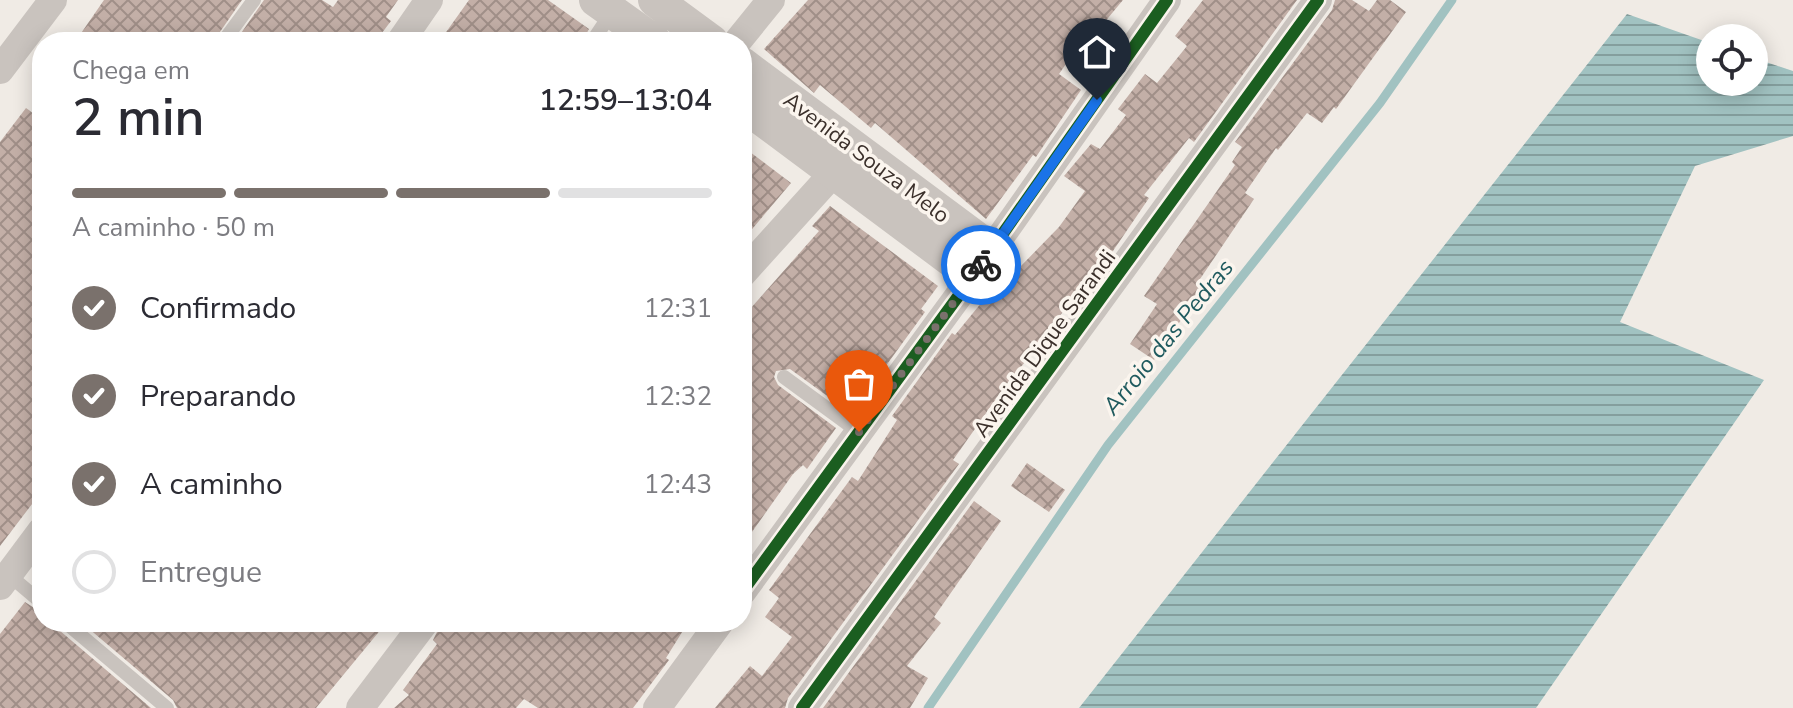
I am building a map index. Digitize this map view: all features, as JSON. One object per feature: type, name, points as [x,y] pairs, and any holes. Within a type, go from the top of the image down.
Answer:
[{"type":"street","points":[[0,70],[53,0]]},
{"type":"street","points":[[407,32],[429,0]]},
{"type":"street","points":[[655,0],[698,32]]},
{"type":"street","points":[[745,32],[771,0]]},
{"type":"street","points":[[752,578],[982,263],[1167,0]]},
{"type":"street","name":"Avenida Dique Sarandi","points":[[802,708],[1318,0]]},
{"type":"street","points":[[604,6],[641,32]]},
{"type":"street","name":"Avenida Souza Melo","points":[[752,73],[845,160],[982,263]]},
{"type":"street","name":"Avenida Souza Melo","points":[[752,109],[845,160]]},
{"type":"street","points":[[752,263],[845,160]]},
{"type":"street","points":[[4,580],[32,543]]},
{"type":"street","points":[[360,708],[417,632]]},
{"type":"street","points":[[657,708],[713,632]]},
{"type":"lane","points":[[230,32],[254,0]]},
{"type":"lane","points":[[595,32],[604,6]]},
{"type":"lane","points":[[784,377],[859,432]]},
{"type":"lane","points":[[4,580],[32,597]]},
{"type":"lane","points":[[77,632],[167,708]]},
{"type":"water","points":[[1627,14],[1696,38],[1696,96],[1768,96],[1768,63],[1793,71],[1793,136],[1695,166],[1620,322],[1764,380],[1536,708],[1079,708]]},
{"type":"building","points":[[104,0],[242,0],[220,32],[82,32]]},
{"type":"building","points":[[264,0],[322,0],[333,7],[338,0],[398,0],[386,17],[391,21],[383,32],[242,32]]},
{"type":"building","points":[[469,0],[548,0],[589,29],[587,32],[446,32]]},
{"type":"building","points":[[808,0],[1123,0],[1098,30],[1093,25],[1059,74],[1081,90],[1036,157],[1033,155],[986,219],[875,123],[871,128],[820,85],[814,93],[764,49]]},
{"type":"building","points":[[1203,0],[1297,0],[1194,142],[1189,138],[1144,195],[1149,198],[1098,273],[1079,288],[1047,335],[1003,389],[953,460],[959,464],[788,698],[785,708],[715,708],[750,666],[762,676],[792,637],[765,617],[779,598],[769,590],[852,477],[858,481],[897,420],[892,416],[952,333],[955,335],[991,291],[989,288],[999,269],[1009,259],[1020,267],[1059,227],[1085,191],[1064,176],[1091,144],[1100,149],[1126,115],[1118,109],[1145,74],[1157,83],[1187,46],[1175,36]]},
{"type":"building","points":[[1335,0],[1352,0],[1369,11],[1377,0],[1390,0],[1406,12],[1336,109],[1334,107],[1322,123],[1307,113],[1278,150],[1276,148],[1245,193],[1254,199],[1196,285],[1202,289],[1154,360],[1130,344],[1157,304],[1144,296],[1235,165],[1232,162],[1242,147],[1235,142],[1332,10]]},
{"type":"building","points":[[26,108],[32,112],[32,504],[0,546],[0,142]]},
{"type":"building","points":[[752,154],[791,183],[752,229]]},
{"type":"building","points":[[830,206],[938,286],[921,309],[925,312],[864,396],[861,393],[848,411],[790,369],[776,371],[774,377],[778,385],[836,428],[807,469],[803,465],[793,474],[752,532],[752,307],[819,231],[812,226]]},
{"type":"building","points":[[1027,463],[1065,490],[1049,512],[1011,486]]},
{"type":"building","points":[[974,501],[1001,521],[934,617],[941,623],[907,666],[928,678],[910,708],[823,708]]},
{"type":"building","points":[[25,602],[32,607],[32,632],[61,632],[151,708],[0,708],[0,634]]},
{"type":"building","points":[[93,632],[379,632],[316,708],[177,708],[173,700]]},
{"type":"building","points":[[437,632],[682,632],[666,658],[669,660],[633,708],[538,708],[524,699],[516,708],[394,708],[409,695],[403,690],[437,644],[433,640]]},
{"type":"waterway","name":"Arroio das Pedras","points":[[928,708],[1108,445],[1380,103],[1452,0]]},
{"type":"cycle path","points":[[752,578],[973,276],[1167,0]]},
{"type":"cycle path","points":[[802,708],[1318,0]]},
{"type":"way so far","points":[[859,432],[981,265]]},
{"type":"route","points":[[981,265],[1097,100]]}]
